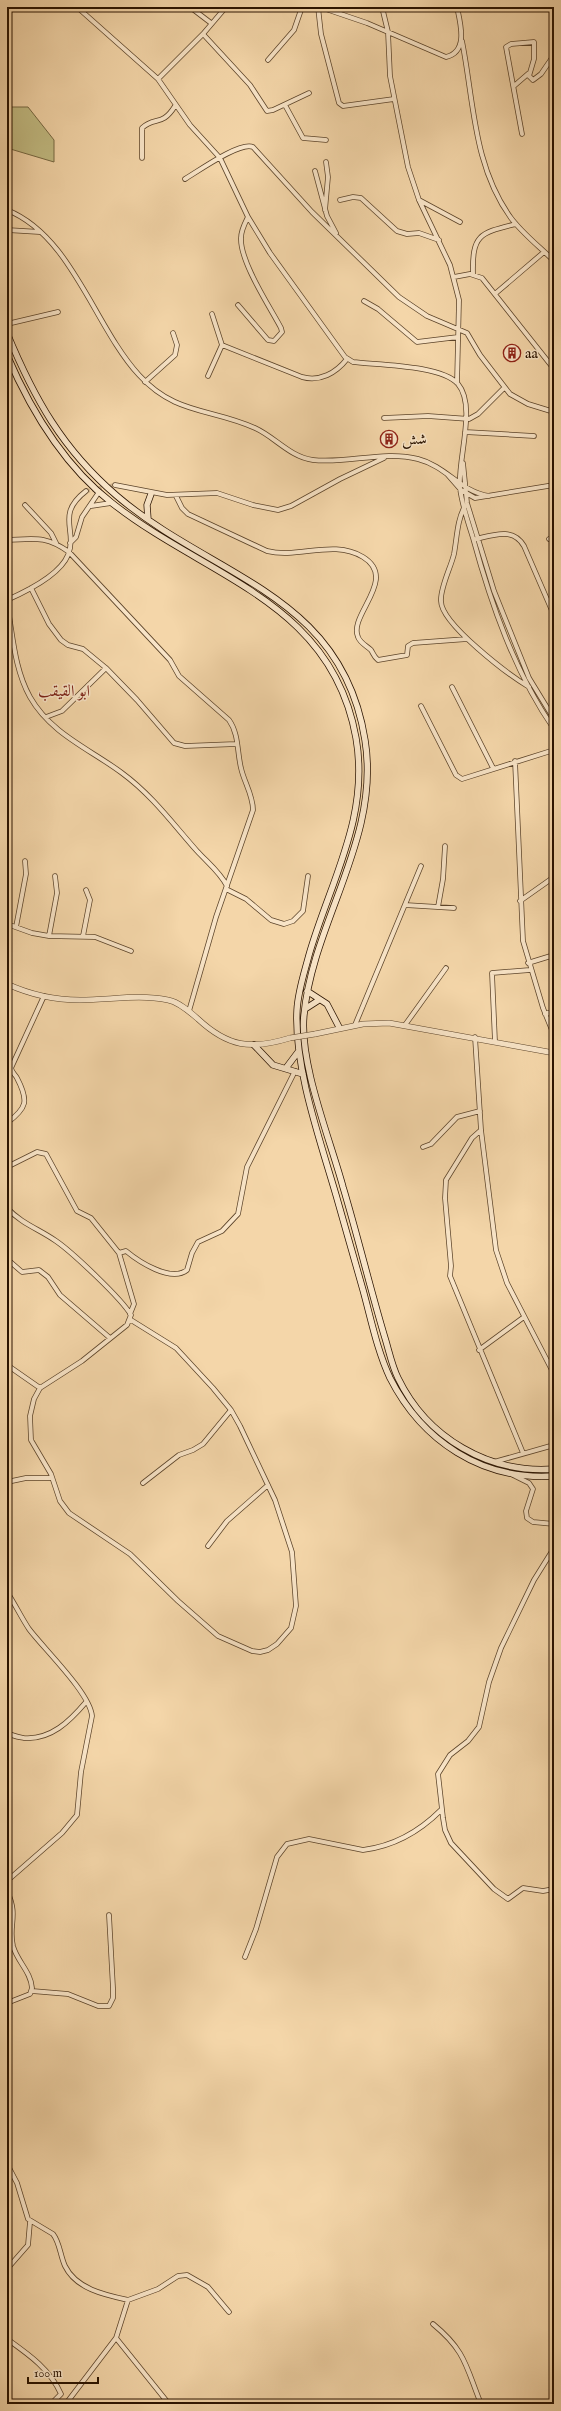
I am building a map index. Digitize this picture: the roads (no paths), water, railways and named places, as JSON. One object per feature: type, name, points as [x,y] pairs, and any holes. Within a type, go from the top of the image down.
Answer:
[{"type":"main road","points":[[7,333],[30,387],[62,437],[83,463],[134,510],[249,580],[298,615],[332,654],[356,704],[364,730],[368,761],[362,822],[307,991],[304,1045],[310,1072],[380,1324],[398,1379],[427,1418],[445,1437],[469,1453],[493,1462],[522,1469],[554,1469]]},
{"type":"main road","points":[[7,355],[27,399],[42,424],[63,454],[99,492],[111,503],[181,550],[252,591],[300,627],[324,657],[337,680],[350,712],[358,751],[358,802],[352,835],[317,929],[300,987],[297,1012],[298,1052],[352,1255],[391,1379],[412,1412],[426,1430],[450,1450],[490,1469],[513,1475],[554,1476]]},
{"type":"main road","points":[[148,519],[147,505],[151,494]]},
{"type":"main road","points":[[134,510],[147,505]]},
{"type":"main road","points":[[307,991],[331,1009],[339,1027]]},
{"type":"main road","points":[[305,1009],[319,1000]]},
{"type":"main road","points":[[254,1045],[268,1062],[278,1067],[303,1074]]},
{"type":"main road","points":[[286,1068],[298,1052]]},
{"type":"street","points":[[7,12],[16,7]]},
{"type":"street","points":[[77,7],[158,79],[175,106],[196,133],[220,158],[248,217],[284,274],[347,359],[433,372],[457,382]]},
{"type":"street","points":[[190,7],[211,23]]},
{"type":"street","points":[[158,79],[203,34],[226,7]]},
{"type":"street","points":[[268,60],[294,30],[302,7]]},
{"type":"street","points":[[394,99],[354,106],[343,106],[340,103],[321,34],[319,7],[367,23],[446,57],[455,53],[462,41]]},
{"type":"street","points":[[382,7],[388,32],[389,67],[394,99],[408,167],[419,200],[439,240],[454,277],[459,306],[457,382],[464,397],[465,420],[460,483]]},
{"type":"street","points":[[457,7],[472,112],[484,166],[493,188],[516,224],[554,261]]},
{"type":"street","points":[[548,7],[554,12]]},
{"type":"street","points":[[203,34],[250,85],[267,111],[285,105],[309,93]]},
{"type":"street","points":[[514,86],[529,74],[534,59],[534,42],[508,45],[514,86],[522,134]]},
{"type":"street","points":[[529,74],[531,80],[538,77],[554,55]]},
{"type":"street","points":[[285,105],[303,138],[326,140]]},
{"type":"street","points":[[142,158],[142,128],[147,124],[164,120],[175,106]]},
{"type":"street","points":[[184,179],[220,158],[244,147],[253,147],[312,212],[406,303],[427,316],[458,329],[470,336],[504,388],[528,404],[554,412]]},
{"type":"street","points":[[325,210],[328,177],[326,162]]},
{"type":"street","points":[[315,171],[325,210],[339,237]]},
{"type":"street","points":[[340,200],[359,198],[400,232],[419,233],[439,240]]},
{"type":"street","points":[[419,200],[460,222]]},
{"type":"street","points":[[7,210],[17,214],[40,232],[63,256],[109,333],[145,382],[175,404],[250,426],[305,458],[320,460],[386,457],[420,459],[445,472],[460,483],[465,493],[466,505],[452,564],[441,600],[451,621],[467,639],[506,671],[529,687]]},
{"type":"street","points":[[238,305],[268,340],[274,341],[280,337],[282,328],[265,301],[242,247],[241,236],[248,217]]},
{"type":"street","points":[[473,274],[473,250],[479,237],[486,232],[516,224]]},
{"type":"street","points":[[7,230],[40,232]]},
{"type":"street","points":[[496,293],[544,252]]},
{"type":"street","points":[[454,277],[473,274],[482,278],[496,293],[554,369]]},
{"type":"street","points":[[364,301],[378,309],[417,342],[458,337]]},
{"type":"street","points":[[7,324],[58,312]]},
{"type":"street","points":[[208,376],[222,345],[212,314]]},
{"type":"street","points":[[145,382],[175,355],[178,348],[173,333]]},
{"type":"street","points":[[222,345],[310,379],[323,377],[334,372],[347,359]]},
{"type":"street","points":[[384,418],[428,416],[465,420],[478,414],[504,388]]},
{"type":"street","points":[[552,423],[554,436]]},
{"type":"street","points":[[465,432],[534,436]]},
{"type":"street","points":[[115,485],[151,494],[176,496],[217,493],[269,509],[283,509],[386,457]]},
{"type":"street","points":[[462,459],[463,488],[466,505],[492,599],[529,687],[543,714],[554,730]]},
{"type":"street","points":[[445,472],[463,488],[476,494],[490,496]]},
{"type":"street","points":[[465,493],[475,498],[554,485]]},
{"type":"street","points":[[7,600],[31,588],[55,570],[66,559],[69,552],[70,543],[68,524],[71,509],[86,492]]},
{"type":"street","points":[[70,543],[76,537],[82,516],[91,506],[99,492]]},
{"type":"street","points":[[176,496],[182,508],[188,514],[267,551],[280,553],[328,548],[351,552],[367,559],[374,569],[376,581],[373,594],[359,622],[357,634],[359,640],[378,660],[407,655],[408,646],[413,643],[467,639]]},
{"type":"street","points":[[91,506],[111,503]]},
{"type":"street","points":[[25,505],[51,533],[56,543]]},
{"type":"street","points":[[475,539],[504,533],[514,535],[522,542],[554,613]]},
{"type":"street","points":[[549,539],[554,536]]},
{"type":"street","points":[[7,540],[38,538],[56,543],[69,552],[170,660],[180,676],[229,720],[235,732],[240,767],[253,808],[226,887],[189,1011]]},
{"type":"street","points":[[475,539],[523,664],[554,719]]},
{"type":"street","points":[[31,588],[50,624],[61,640],[68,645],[83,649],[106,668],[137,700],[174,743],[185,746],[236,744]]},
{"type":"street","points":[[7,604],[20,676],[31,699],[63,735],[121,772],[150,797],[218,871],[226,887],[246,899],[271,920],[284,924],[293,921],[303,911],[308,876]]},
{"type":"street","points":[[46,717],[62,711],[106,668]]},
{"type":"street","points":[[452,687],[493,768]]},
{"type":"street","points":[[421,706],[460,778],[467,778],[493,768],[554,750]]},
{"type":"street","points":[[543,714],[549,711]]},
{"type":"street","points":[[515,761],[520,901],[523,941],[530,970],[554,1035]]},
{"type":"street","points":[[438,907],[443,880],[445,846]]},
{"type":"street","points":[[16,927],[26,874],[25,861]]},
{"type":"street","points":[[355,1025],[421,866]]},
{"type":"street","points":[[49,936],[56,893],[55,876]]},
{"type":"street","points":[[520,901],[554,877]]},
{"type":"street","points":[[84,936],[90,900],[86,890]]},
{"type":"street","points":[[405,904],[454,908]]},
{"type":"street","points":[[7,924],[49,936],[84,936],[106,940],[131,951]]},
{"type":"street","points":[[528,962],[554,955]]},
{"type":"street","points":[[405,1025],[446,968]]},
{"type":"street","points":[[495,1042],[492,973],[530,970]]},
{"type":"street","points":[[7,984],[44,996],[80,1000],[137,996],[169,1000],[189,1011],[206,1027],[226,1040],[243,1045],[254,1045],[315,1034],[339,1027],[380,1023],[405,1025],[475,1037],[554,1053]]},
{"type":"street","points":[[7,1123],[19,1114],[25,1105],[25,1097],[11,1068],[44,996]]},
{"type":"street","points":[[546,1014],[554,1011]]},
{"type":"street","points":[[475,1037],[481,1130],[496,1250],[502,1270],[524,1317],[554,1374]]},
{"type":"street","points":[[118,1253],[126,1251],[142,1264],[172,1274],[181,1274],[187,1270],[192,1253],[198,1242],[222,1231],[238,1214],[247,1167],[295,1071]]},
{"type":"street","points":[[423,1147],[431,1144],[457,1118],[480,1111]]},
{"type":"street","points":[[481,1130],[472,1138],[448,1174],[445,1198],[451,1266],[450,1279],[523,1453]]},
{"type":"street","points":[[7,1167],[32,1154],[44,1152],[49,1158],[77,1211],[91,1218],[118,1253],[134,1304],[130,1314],[130,1320],[110,1338],[82,1361],[40,1388],[30,1416],[29,1433],[33,1444],[52,1478],[63,1506],[76,1519],[112,1540],[130,1554],[178,1601],[218,1636],[260,1652],[274,1647],[288,1633],[294,1621],[296,1606],[292,1552],[280,1513],[268,1485],[231,1410],[182,1353],[130,1320]]},
{"type":"street","points":[[7,1208],[21,1222],[57,1242],[92,1274],[130,1314]]},
{"type":"street","points":[[7,1259],[22,1272],[39,1270],[48,1277],[60,1295],[110,1338]]},
{"type":"street","points":[[479,1350],[524,1317]]},
{"type":"street","points":[[7,1365],[40,1388]]},
{"type":"street","points":[[143,1483],[179,1454],[193,1450],[203,1444],[231,1410]]},
{"type":"street","points":[[493,1462],[554,1445]]},
{"type":"street","points":[[513,1475],[529,1484],[533,1489],[526,1511],[527,1518],[533,1522],[554,1524]]},
{"type":"street","points":[[7,1482],[26,1478],[52,1478]]},
{"type":"street","points":[[208,1546],[227,1521],[268,1485]]},
{"type":"street","points":[[554,1548],[531,1587],[499,1653],[489,1682],[479,1727],[468,1741],[450,1755],[439,1772],[445,1830],[451,1843],[490,1885],[508,1899],[523,1888],[543,1891],[554,1889]]},
{"type":"street","points":[[7,1592],[30,1629],[73,1679],[91,1709],[92,1716],[81,1772],[77,1815],[62,1834],[7,1881]]},
{"type":"street","points":[[7,1692],[9,1699],[7,1714]]},
{"type":"street","points":[[7,1732],[21,1737],[42,1738],[70,1720],[86,1702]]},
{"type":"street","points":[[245,1957],[256,1929],[277,1857],[287,1844],[309,1839],[363,1850],[372,1849],[410,1836],[442,1810]]},
{"type":"street","points":[[7,1891],[14,1912],[14,1948],[31,1981],[32,1991]]},
{"type":"street","points":[[7,2004],[32,1991],[68,1994],[102,2007],[112,2003],[112,1942],[109,1915]]},
{"type":"street","points":[[7,2164],[17,2183],[26,2215],[30,2222],[54,2234],[65,2266],[81,2283],[102,2294],[128,2300],[158,2289],[178,2276],[187,2275],[208,2287],[229,2312]]},
{"type":"street","points":[[7,2269],[28,2245],[30,2222]]},
{"type":"street","points":[[68,2404],[68,2401],[116,2338],[128,2300]]},
{"type":"street","points":[[433,2324],[451,2339],[465,2358],[481,2404]]},
{"type":"street","points":[[116,2338],[169,2404]]},
{"type":"street","points":[[7,2339],[41,2365],[57,2386],[61,2394],[51,2404]]},
{"type":"tunnel","points":[[86,491],[115,485]]},
{"type":"place","name":"aa","points":[[512,353]]},
{"type":"place","name":"شش","points":[[389,439]]},
{"type":"district","name":"ابو القيقب","points":[[64,690]]}]
